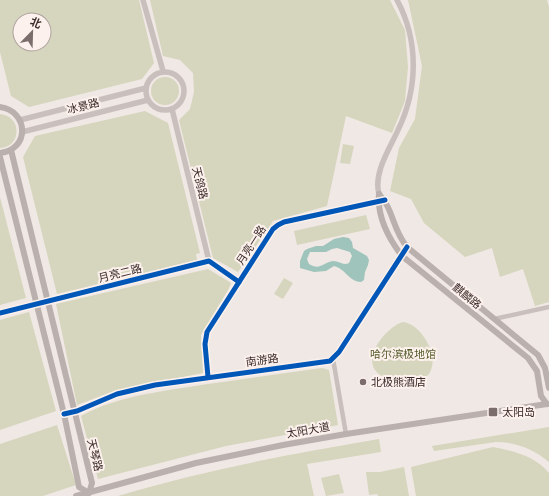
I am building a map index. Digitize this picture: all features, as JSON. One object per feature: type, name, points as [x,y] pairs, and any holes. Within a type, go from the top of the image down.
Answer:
[{"type":"main road","points":[[0,106],[9,109],[15,114],[20,120],[22,132],[21,139],[17,145],[11,150],[0,153]]},
{"type":"main road","name":"天琴路","points":[[0,157],[64,414],[79,487],[89,493],[92,483],[11,150]]},
{"type":"main road","name":"麒麟路","points":[[379,194],[382,201],[390,210],[396,229],[407,247],[538,355],[545,368],[549,388]]},
{"type":"main road","name":"麒麟路","points":[[382,201],[380,212],[385,227],[394,246],[402,256],[528,358],[537,370],[541,396],[548,404]]},
{"type":"main road","name":"太阳大道","points":[[76,496],[196,463],[283,445],[346,434],[548,404]]},
{"type":"street","points":[[143,0],[163,71]]},
{"type":"street","name":"麒麟路","points":[[379,194],[378,187],[381,167],[406,110],[411,92],[413,74],[413,54],[410,34],[397,0]]},
{"type":"street","points":[[163,71],[175,74],[183,83],[184,89],[184,95],[177,106],[167,110],[156,108],[148,100],[146,88],[151,77],[163,71]]},
{"type":"street","name":"冰景路","points":[[20,120],[146,88]]},
{"type":"street","name":"冰景路","points":[[22,132],[148,100]]},
{"type":"street","name":"天鸽路","points":[[172,109],[209,262]]},
{"type":"street","name":"月亮一路","points":[[208,377],[206,338],[210,327],[273,229],[284,222],[382,201]]},
{"type":"street","points":[[346,434],[333,359],[407,247]]},
{"type":"street","points":[[209,262],[239,282]]},
{"type":"street","name":"月亮二路","points":[[0,313],[209,262]]},
{"type":"street","points":[[494,319],[549,307]]},
{"type":"street","name":"南游路","points":[[64,414],[74,412],[118,394],[155,385],[333,359]]},
{"type":"green space","points":[[0,0],[139,0],[154,63],[142,79],[29,107],[11,96],[0,52]]},
{"type":"green space","points":[[150,0],[390,0],[405,30],[408,67],[405,101],[392,133],[346,116],[327,206],[273,221],[238,272],[213,258],[179,120],[190,109],[194,92],[193,73],[180,60],[163,56]]},
{"type":"green space","points":[[408,0],[547,0],[549,7],[549,302],[535,306],[523,269],[500,277],[492,248],[465,257],[424,223],[411,199],[390,191],[399,148],[415,119],[422,66]]},
{"type":"green space","points":[[165,77],[175,81],[179,91],[175,101],[165,105],[155,101],[151,91],[155,81]]},
{"type":"green space","points":[[145,111],[168,123],[200,253],[196,254],[197,260],[57,294],[23,157],[35,136]]},
{"type":"green space","points":[[0,114],[7,116],[12,120],[16,131],[12,143],[0,148]]},
{"type":"green space","points":[[343,144],[354,146],[350,164],[340,163]]},
{"type":"green space","points":[[0,197],[26,298],[0,305]]},
{"type":"green space","points":[[366,215],[370,229],[297,245],[294,231]]},
{"type":"green space","points":[[208,269],[231,283],[201,335],[203,373],[117,390],[77,405],[56,304]]},
{"type":"green space","points":[[284,278],[293,283],[283,299],[274,294]]},
{"type":"green space","points":[[29,312],[56,411],[0,430],[0,320]]},
{"type":"green space","name":"哈尔滨极地馆","points":[[403,322],[410,324],[422,334],[430,348],[432,356],[433,363],[431,370],[422,379],[415,381],[407,382],[391,380],[384,377],[374,368],[372,360],[374,352],[383,337],[389,330]]},
{"type":"green space","points":[[322,368],[329,370],[338,425],[226,446],[98,479],[81,416],[127,398],[208,384]]},
{"type":"green space","points":[[57,425],[76,485],[43,496],[0,496],[0,444]]},
{"type":"green space","points":[[549,427],[549,462],[531,450],[503,442],[434,451],[432,446]]},
{"type":"green space","points":[[379,439],[381,452],[307,464],[314,496],[118,496],[215,470]]},
{"type":"green space","points":[[493,447],[524,455],[531,458],[543,467],[549,473],[549,496],[416,496],[411,467]]},
{"type":"green space","points":[[404,467],[409,496],[369,495],[366,472],[380,472]]},
{"type":"green space","points":[[339,474],[344,493],[326,496],[321,478]]},
{"type":"water","points":[[343,237],[349,238],[352,242],[353,248],[367,256],[369,260],[364,280],[361,282],[353,280],[334,266],[326,271],[314,272],[300,268],[300,261],[304,251],[316,246],[323,246],[334,239]],"holes":[[[337,248],[350,252],[352,256],[347,264],[333,261],[316,267],[309,264],[307,259],[310,252],[326,252]]]},
{"type":"cycle path","points":[[208,377],[205,344],[207,332],[273,229],[284,222],[385,200]]},
{"type":"cycle path","points":[[64,414],[77,411],[117,394],[155,385],[330,361],[339,352],[407,247]]},
{"type":"cycle path","points":[[0,313],[209,261],[239,282]]},
{"type":"place","name":"北极熊酒店","points":[[363,382]]},
{"type":"place","name":"太阳岛","points":[[493,412]]}]
